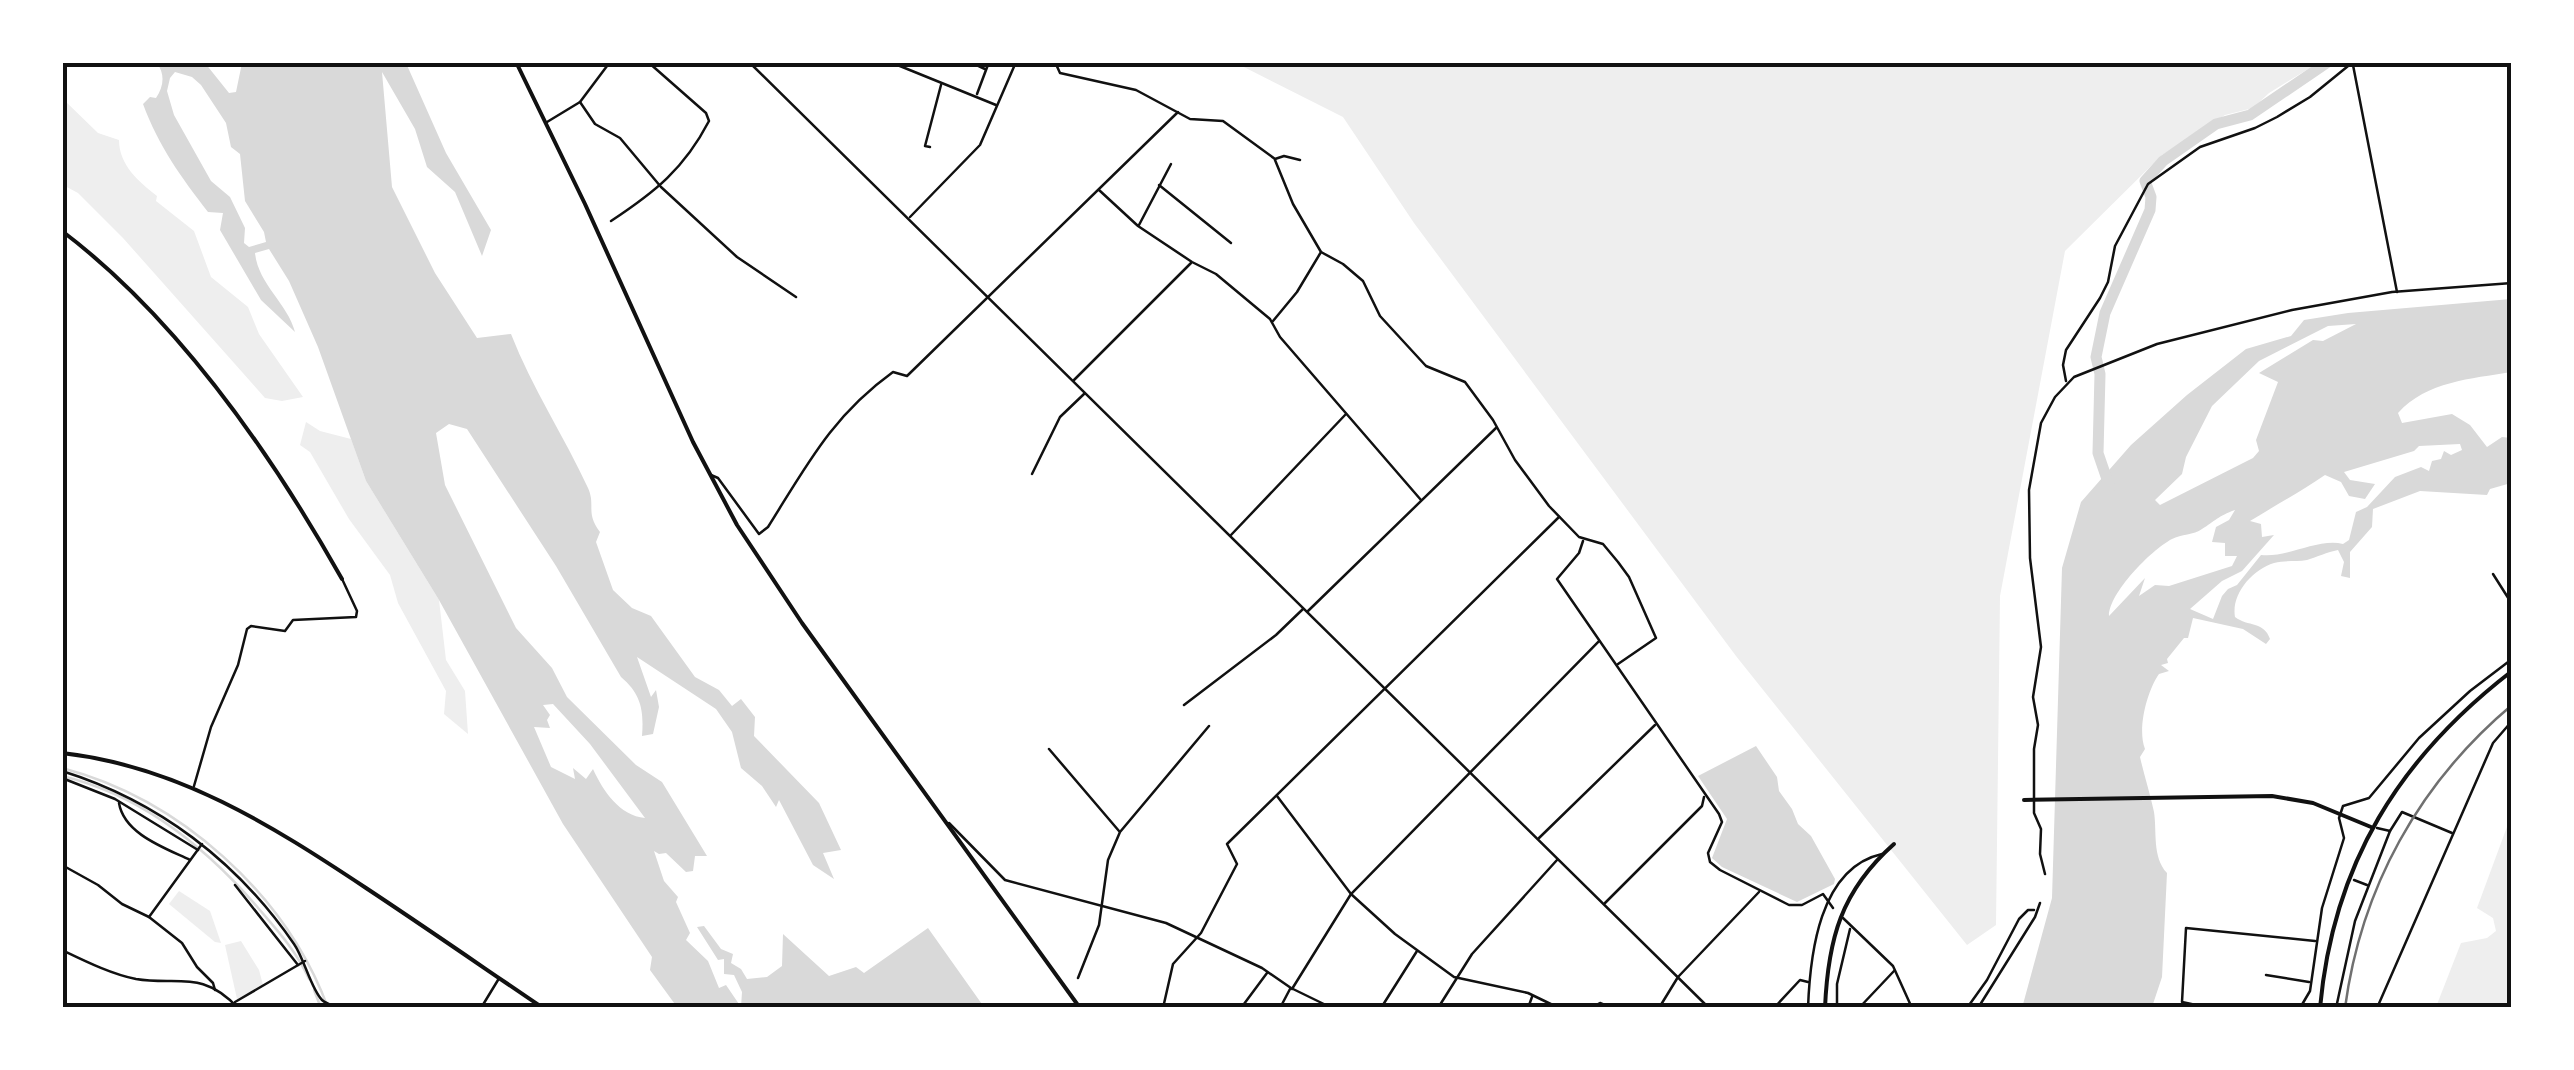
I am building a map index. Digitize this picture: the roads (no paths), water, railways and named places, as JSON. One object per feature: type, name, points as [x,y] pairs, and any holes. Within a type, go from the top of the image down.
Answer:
[{"type":"main road","points":[[516,62],[709,474],[780,593],[1080,1008]]},
{"type":"main road","points":[[62,231],[134,296],[216,390],[289,490],[342,579]]},
{"type":"main road","points":[[2320,1008],[2341,898],[2371,827],[2411,766],[2455,718],[2512,671]]},
{"type":"main road","points":[[62,753],[106,760],[194,786],[268,824],[542,1008]]},
{"type":"main road","points":[[2024,800],[2272,796],[2312,803],[2371,827]]},
{"type":"main road","points":[[1825,1008],[1827,966],[1836,925],[1855,888],[1894,844]]},
{"type":"street","points":[[545,122],[580,102],[610,62]]},
{"type":"street","points":[[611,221],[661,187],[684,162],[709,121],[706,113],[648,62]]},
{"type":"street","points":[[749,62],[1709,1008]]},
{"type":"street","points":[[890,62],[998,106]]},
{"type":"street","points":[[907,70],[910,62]]},
{"type":"street","points":[[970,62],[987,69]]},
{"type":"street","points":[[976,96],[989,62]]},
{"type":"street","points":[[909,218],[974,154],[1016,62]]},
{"type":"street","points":[[1055,62],[1060,73],[1136,90],[1197,120],[1223,121],[1275,159],[1292,204],[1321,252],[1332,256],[1363,282],[1380,316],[1426,366],[1465,382],[1522,471],[1559,517],[1583,540],[1603,544],[1629,576],[1656,638],[1618,664]]},
{"type":"street","points":[[2067,382],[2063,365],[2066,350],[2108,282],[2115,246],[2148,184],[2200,147],[2276,117],[2353,63],[2397,292]]},
{"type":"street","points":[[930,148],[925,146],[942,83]]},
{"type":"street","points":[[580,102],[596,124],[620,138],[661,187],[736,257],[796,297]]},
{"type":"street","points":[[709,474],[718,478],[759,534],[768,526],[810,457],[861,396],[894,372],[907,376],[1178,112]]},
{"type":"street","points":[[1275,159],[1284,156],[1300,160]]},
{"type":"street","points":[[1138,226],[1171,164]]},
{"type":"street","points":[[1159,185],[1231,243]]},
{"type":"street","points":[[1098,190],[1138,226],[1216,274],[1272,322]]},
{"type":"street","points":[[1321,252],[1297,292],[1270,325],[1421,500]]},
{"type":"street","points":[[1074,380],[1192,262]]},
{"type":"street","points":[[2046,874],[2040,854],[2041,829],[2034,812],[2038,725],[2033,696],[2041,648],[2030,558],[2029,490],[2040,423],[2067,382],[2157,344],[2292,310],[2397,292],[2512,283]]},
{"type":"street","points":[[1032,474],[1060,418],[1085,392]]},
{"type":"street","points":[[1230,536],[1346,413]]},
{"type":"street","points":[[1184,705],[1306,610],[1497,427]]},
{"type":"street","points":[[1162,1008],[1173,964],[1198,937],[1237,864],[1227,844],[1559,517]]},
{"type":"street","points":[[1583,540],[1579,553],[1557,579],[1722,822],[1708,853],[1710,862],[1789,905],[1802,905],[1823,894],[1833,908]]},
{"type":"street","points":[[2493,574],[2512,604]]},
{"type":"street","points":[[194,786],[210,727],[238,665],[247,628],[285,631],[293,620],[357,616],[342,579]]},
{"type":"street","points":[[1280,1008],[1351,894],[1600,640]]},
{"type":"street","points":[[2300,1008],[2309,996],[2322,908],[2344,838],[2339,818],[2343,806],[2369,798],[2419,738],[2478,683],[2512,659]]},
{"type":"street","points":[[2376,1008],[2493,743],[2512,721]]},
{"type":"street","points":[[1538,839],[1656,724]]},
{"type":"street","points":[[1078,978],[1088,959],[1104,904],[1108,860],[1120,832],[1210,726]]},
{"type":"street","points":[[1049,749],[1120,832]]},
{"type":"street","points":[[62,771],[130,798],[200,846],[252,893],[294,943],[301,964]]},
{"type":"street","points":[[62,778],[119,802],[200,846]]},
{"type":"street","points":[[1604,904],[1702,806],[1704,793]]},
{"type":"street","points":[[1276,795],[1351,894],[1374,918],[1454,977],[1533,995],[1559,1008]]},
{"type":"street","points":[[119,802],[120,812],[141,834],[190,860]]},
{"type":"street","points":[[2336,1008],[2350,939],[2368,885],[2402,812],[2454,834]]},
{"type":"street","points":[[942,818],[1005,880],[1104,904],[1198,937],[1332,1008]]},
{"type":"street","points":[[2371,827],[2390,831]]},
{"type":"street","points":[[149,917],[200,846]]},
{"type":"street","points":[[1808,1008],[1811,954],[1828,904],[1845,877],[1860,864],[1883,854]]},
{"type":"street","points":[[1438,1008],[1454,977],[1558,859]]},
{"type":"street","points":[[62,865],[149,917],[182,943],[215,990]]},
{"type":"street","points":[[2354,880],[2368,885]]},
{"type":"street","points":[[235,885],[301,964],[324,1000],[335,1008]]},
{"type":"street","points":[[1659,1008],[1678,977],[1760,891]]},
{"type":"street","points":[[1978,1008],[2040,903]]},
{"type":"street","points":[[1968,1008],[1988,980],[2019,919],[2028,910],[2034,910]]},
{"type":"street","points":[[1843,918],[1895,970],[1912,1008]]},
{"type":"street","points":[[1837,1008],[1842,953],[1850,928]]},
{"type":"street","points":[[2210,1008],[2182,1002],[2186,928],[2316,942]]},
{"type":"street","points":[[62,950],[138,979],[195,981],[236,1005],[301,964]]},
{"type":"street","points":[[1381,1008],[1418,950]]},
{"type":"street","points":[[1859,1008],[1895,970]]},
{"type":"street","points":[[1241,1008],[1268,972]]},
{"type":"street","points":[[2266,975],[2312,983]]},
{"type":"street","points":[[480,1008],[499,979]]},
{"type":"street","points":[[1774,1008],[1800,980],[1809,982]]},
{"type":"street","points":[[1528,1008],[1533,995]]},
{"type":"street","points":[[324,1000],[325,1008]]},
{"type":"street","points":[[1590,1008],[1600,1003],[1612,1008]]},
{"type":"waterway","points":[[2110,488],[2098,453],[2100,374],[2096,357],[2105,313],[2150,210],[2151,197],[2145,181],[2163,161],[2216,124],[2250,115],[2328,62]]},
{"type":"waterway","points":[[62,768],[147,803],[224,857],[285,927],[328,1008]]},
{"type":"waterway","points":[[62,776],[146,810],[195,845],[273,925],[309,979]]},
{"type":"waterway","points":[[314,990],[321,1008]]},
{"type":"railway","points":[[2345,1008],[2365,921],[2400,841],[2449,768],[2512,705]]}]
